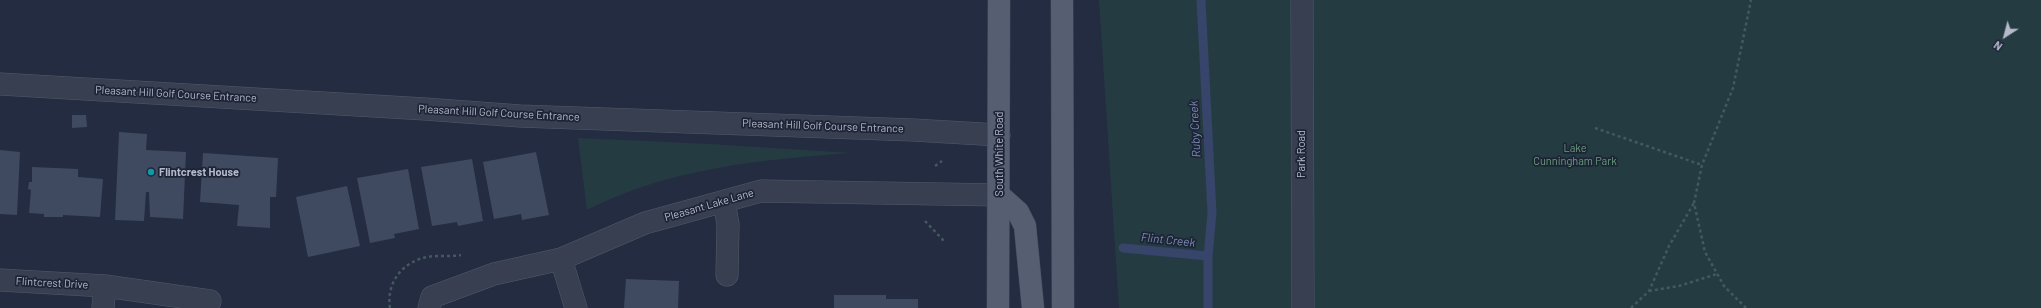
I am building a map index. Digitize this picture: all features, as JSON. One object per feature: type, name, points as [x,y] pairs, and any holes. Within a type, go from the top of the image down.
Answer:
[{"type":"main road","name":"South White Road","points":[[998,308],[999,0]]},
{"type":"main road","points":[[1062,0],[1063,308]]},
{"type":"main road","points":[[999,195],[1018,212],[1025,226],[1033,308]]},
{"type":"street","name":"Park Road","points":[[1302,0],[1303,308]]},
{"type":"street","name":"Pleasant Hill Golf Course Entrance","points":[[0,84],[520,116],[905,129],[999,134]]},
{"type":"street","name":"Pleasant Lake Lane","points":[[430,303],[494,274],[561,260],[645,223],[761,191],[999,195]]},
{"type":"street","points":[[724,202],[728,224],[727,275]]},
{"type":"street","points":[[561,260],[576,308]]},
{"type":"street","name":"Flintcrest Drive","points":[[0,280],[104,286],[210,302]]},
{"type":"street","name":"Flintcrest Drive","points":[[103,308],[104,286]]},
{"type":"path","points":[[1632,308],[1649,291],[1669,246],[1694,203],[1702,164],[1733,88],[1751,0]]},
{"type":"path","points":[[1595,128],[1702,164]]},
{"type":"path","points":[[1694,203],[1705,252],[1724,286],[1746,308]]},
{"type":"path","points":[[390,308],[388,299],[392,282],[405,266]]},
{"type":"path","points":[[1649,291],[1680,286],[1717,274]]},
{"type":"green space","name":"Lake Cunningham Park","points":[[1099,0],[2041,0],[2041,308],[1119,308]]},
{"type":"green space","points":[[578,138],[710,144],[851,153],[749,163],[683,175],[650,184],[587,210]]},
{"type":"building","points":[[72,115],[86,115],[87,127],[72,128]]},
{"type":"building","name":"Flintcrest House","points":[[119,132],[147,134],[146,150],[186,152],[183,219],[150,217],[149,192],[146,192],[144,221],[115,220]]},
{"type":"building","points":[[0,150],[20,152],[17,215],[0,214]]},
{"type":"building","points":[[536,152],[549,215],[522,220],[521,214],[494,219],[483,162]]},
{"type":"building","points":[[203,153],[278,158],[276,197],[270,197],[270,228],[237,226],[239,205],[200,202]]},
{"type":"building","points":[[472,159],[483,221],[458,226],[457,222],[432,226],[421,167]]},
{"type":"building","points":[[32,167],[78,169],[78,177],[103,179],[100,217],[63,215],[63,217],[44,217],[44,214],[29,213],[31,190],[28,189],[29,182],[32,182]]},
{"type":"building","points":[[408,169],[419,229],[394,234],[395,238],[370,243],[357,178]]},
{"type":"building","points":[[347,186],[360,246],[308,257],[296,197]]},
{"type":"building","points":[[626,279],[679,281],[678,308],[624,308]]},
{"type":"building","points":[[834,295],[886,295],[886,299],[918,299],[918,308],[834,308]]},
{"type":"waterway","name":"Ruby Creek","points":[[1201,0],[1212,213],[1208,256]]},
{"type":"waterway","name":"Flint Creek","points":[[1123,248],[1208,256],[1208,308]]},
{"type":"place","name":"Flintcrest House","points":[[151,172]]}]
